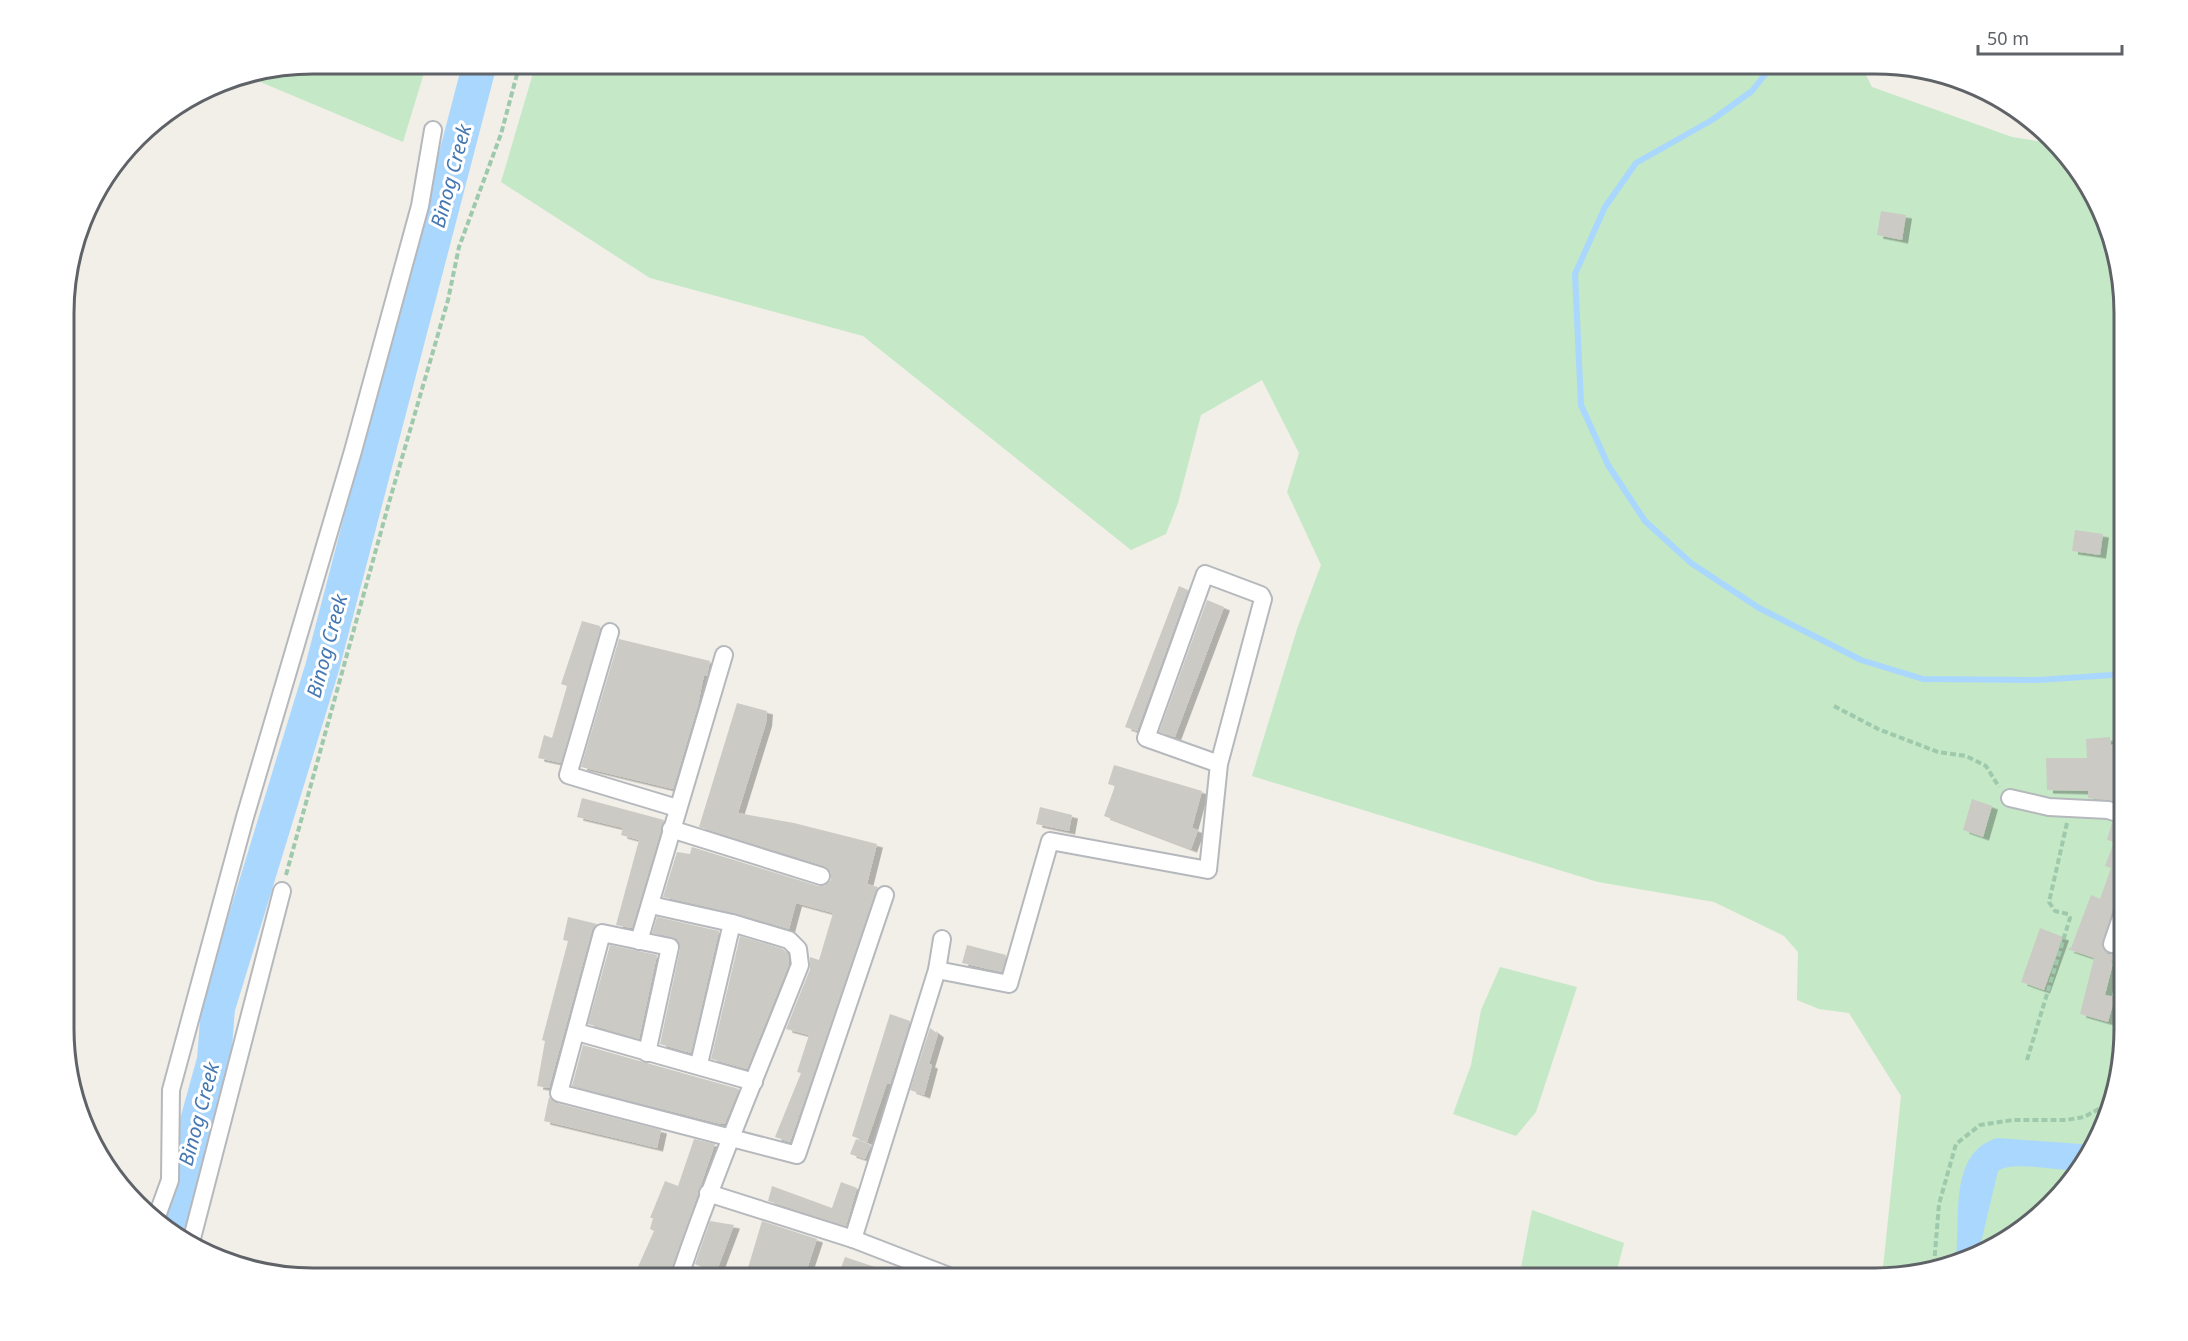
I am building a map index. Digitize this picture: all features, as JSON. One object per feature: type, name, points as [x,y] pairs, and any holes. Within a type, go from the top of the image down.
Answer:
[{"type":"street","points":[[159,1211],[170,1180],[171,1090],[245,817],[352,451],[417,217],[433,130]]},
{"type":"street","points":[[937,970],[1009,984],[1050,841],[1208,870],[1219,764],[1263,599],[1261,595],[1205,574],[1146,738],[1219,764]]},
{"type":"street","points":[[610,632],[568,775],[678,808]]},
{"type":"street","points":[[639,941],[724,655]]},
{"type":"street","points":[[2010,798],[2049,807],[2114,812]]},
{"type":"street","points":[[671,829],[821,876]]},
{"type":"street","points":[[193,1236],[282,891]]},
{"type":"street","points":[[647,1053],[670,947],[602,933],[559,1093],[797,1155],[885,895]]},
{"type":"street","points":[[651,905],[732,923],[789,940],[798,949],[800,964],[754,1082],[729,1138],[682,1268]]},
{"type":"street","points":[[699,1064],[732,923]]},
{"type":"street","points":[[2112,944],[2114,938]]},
{"type":"street","points":[[853,1239],[937,970],[942,939]]},
{"type":"street","points":[[577,1032],[647,1053],[699,1064],[754,1082]]},
{"type":"street","points":[[708,1193],[853,1239],[928,1268]]},
{"type":"path","points":[[282,891],[390,499],[448,300],[459,247],[501,134],[517,74]]},
{"type":"path","points":[[1834,706],[1878,729],[1938,752],[1966,756],[1986,766],[2010,798]]},
{"type":"path","points":[[2027,1060],[2070,918],[2067,914],[2055,911],[2049,902],[2070,808]]},
{"type":"path","points":[[2112,944],[2114,961]]},
{"type":"path","points":[[1934,1260],[1939,1204],[1956,1144],[1980,1125],[2013,1120],[2066,1120],[2084,1117],[2101,1108]]},
{"type":"green space","points":[[297,74],[424,74],[403,142],[256,80]]},
{"type":"green space","points":[[533,74],[1866,74],[1872,87],[2012,137],[2044,142],[2065,167],[2090,207],[2106,250],[2114,297],[2114,1044],[2110,1075],[2102,1105],[2083,1148],[2045,1198],[1995,1236],[1938,1259],[1883,1268],[1901,1096],[1849,1013],[1819,1009],[1797,1000],[1798,952],[1784,936],[1714,902],[1598,882],[1252,776],[1297,629],[1321,565],[1287,492],[1299,453],[1262,380],[1201,415],[1178,503],[1166,534],[1131,550],[863,336],[650,278],[501,182]]},
{"type":"green space","points":[[1500,967],[1577,987],[1536,1112],[1516,1136],[1453,1114],[1471,1065],[1481,1010]]},
{"type":"green space","points":[[1532,1210],[1624,1243],[1618,1268],[1521,1268]]},
{"type":"water","points":[[1997,1138],[2085,1144],[2068,1170],[2022,1166],[1998,1171],[1981,1243],[1956,1253],[1960,1189],[1971,1157],[1981,1146]]},
{"type":"building","points":[[1881,211],[1906,215],[1902,240],[1877,235]]},
{"type":"building","points":[[2075,530],[2103,534],[2100,555],[2072,551]]},
{"type":"building","points":[[1179,586],[1188,590],[1137,731],[1125,727]]},
{"type":"building","points":[[1207,600],[1224,607],[1175,737],[1159,732]]},
{"type":"building","points":[[582,621],[600,626],[599,634],[561,763],[538,758],[544,735],[552,738],[567,686],[561,684]]},
{"type":"building","points":[[619,639],[710,661],[707,676],[704,675],[698,705],[673,789],[581,767]]},
{"type":"building","points":[[737,703],[767,711],[766,723],[738,813],[794,823],[877,844],[867,884],[878,887],[790,1142],[775,1137],[801,1073],[797,1072],[809,1035],[786,1029],[810,969],[810,957],[819,960],[833,913],[796,903],[789,929],[734,913],[663,897],[677,852],[690,854],[692,847],[818,886],[824,886],[831,880],[831,873],[824,866],[699,827]]},
{"type":"building","points":[[2110,737],[2111,745],[2114,745],[2114,801],[2088,798],[2088,791],[2047,790],[2046,758],[2087,758],[2086,739]]},
{"type":"building","points":[[1114,765],[1202,791],[1192,828],[1198,830],[1191,849],[1104,816],[1115,786],[1108,784]]},
{"type":"building","points":[[582,798],[664,820],[632,928],[616,925],[639,840],[621,835],[623,828],[577,817]]},
{"type":"building","points":[[1972,799],[1992,806],[1983,837],[1963,830]]},
{"type":"building","points":[[1040,807],[1072,815],[1069,831],[1036,824]]},
{"type":"building","points":[[2112,822],[2114,822],[2114,842],[2107,840]]},
{"type":"building","points":[[2114,842],[2114,906],[2102,945],[2108,954],[2114,954],[2105,995],[2114,997],[2108,1022],[2080,1014],[2094,958],[2067,949],[2071,948],[2091,895],[2100,899],[2111,868],[2105,866]]},
{"type":"building","points":[[568,917],[597,924],[592,930],[549,1088],[537,1086],[545,1041],[542,1040],[568,941],[563,940]]},
{"type":"building","points":[[657,917],[719,931],[691,1053],[660,1044],[680,949],[677,939],[652,933]]},
{"type":"building","points":[[2040,928],[2063,937],[2044,990],[2021,982]]},
{"type":"building","points":[[740,936],[783,949],[788,954],[789,964],[747,1069],[711,1059]]},
{"type":"building","points":[[610,945],[657,955],[639,1039],[588,1024]]},
{"type":"building","points":[[967,945],[1006,955],[1002,972],[962,963]]},
{"type":"building","points":[[890,1014],[910,1021],[890,1084],[887,1083],[867,1142],[852,1136]]},
{"type":"building","points":[[930,1028],[938,1034],[929,1064],[932,1065],[924,1095],[910,1090]]},
{"type":"building","points":[[583,1045],[739,1089],[725,1123],[721,1124],[572,1086]]},
{"type":"building","points":[[549,1097],[556,1103],[661,1130],[657,1148],[544,1121]]},
{"type":"building","points":[[694,1139],[715,1144],[672,1268],[637,1268],[654,1231],[650,1229],[653,1218],[650,1218],[665,1181],[678,1186]]},
{"type":"building","points":[[856,1139],[871,1145],[865,1159],[850,1154]]},
{"type":"building","points":[[841,1182],[857,1188],[846,1226],[768,1201],[772,1186],[832,1208]]},
{"type":"building","points":[[710,1221],[734,1225],[718,1268],[704,1268],[695,1264]]},
{"type":"building","points":[[762,1221],[817,1239],[807,1268],[748,1268]]},
{"type":"building","points":[[845,1257],[878,1268],[841,1268]]},
{"type":"waterway","name":"Binog Creek","points":[[170,1220],[214,1060],[218,1008],[322,668],[477,74]]},
{"type":"waterway","points":[[1765,74],[1752,91],[1712,120],[1636,163],[1605,207],[1575,274],[1581,405],[1608,465],[1645,521],[1691,563],[1759,608],[1861,660],[1923,679],[2038,680],[2114,674]]}]
